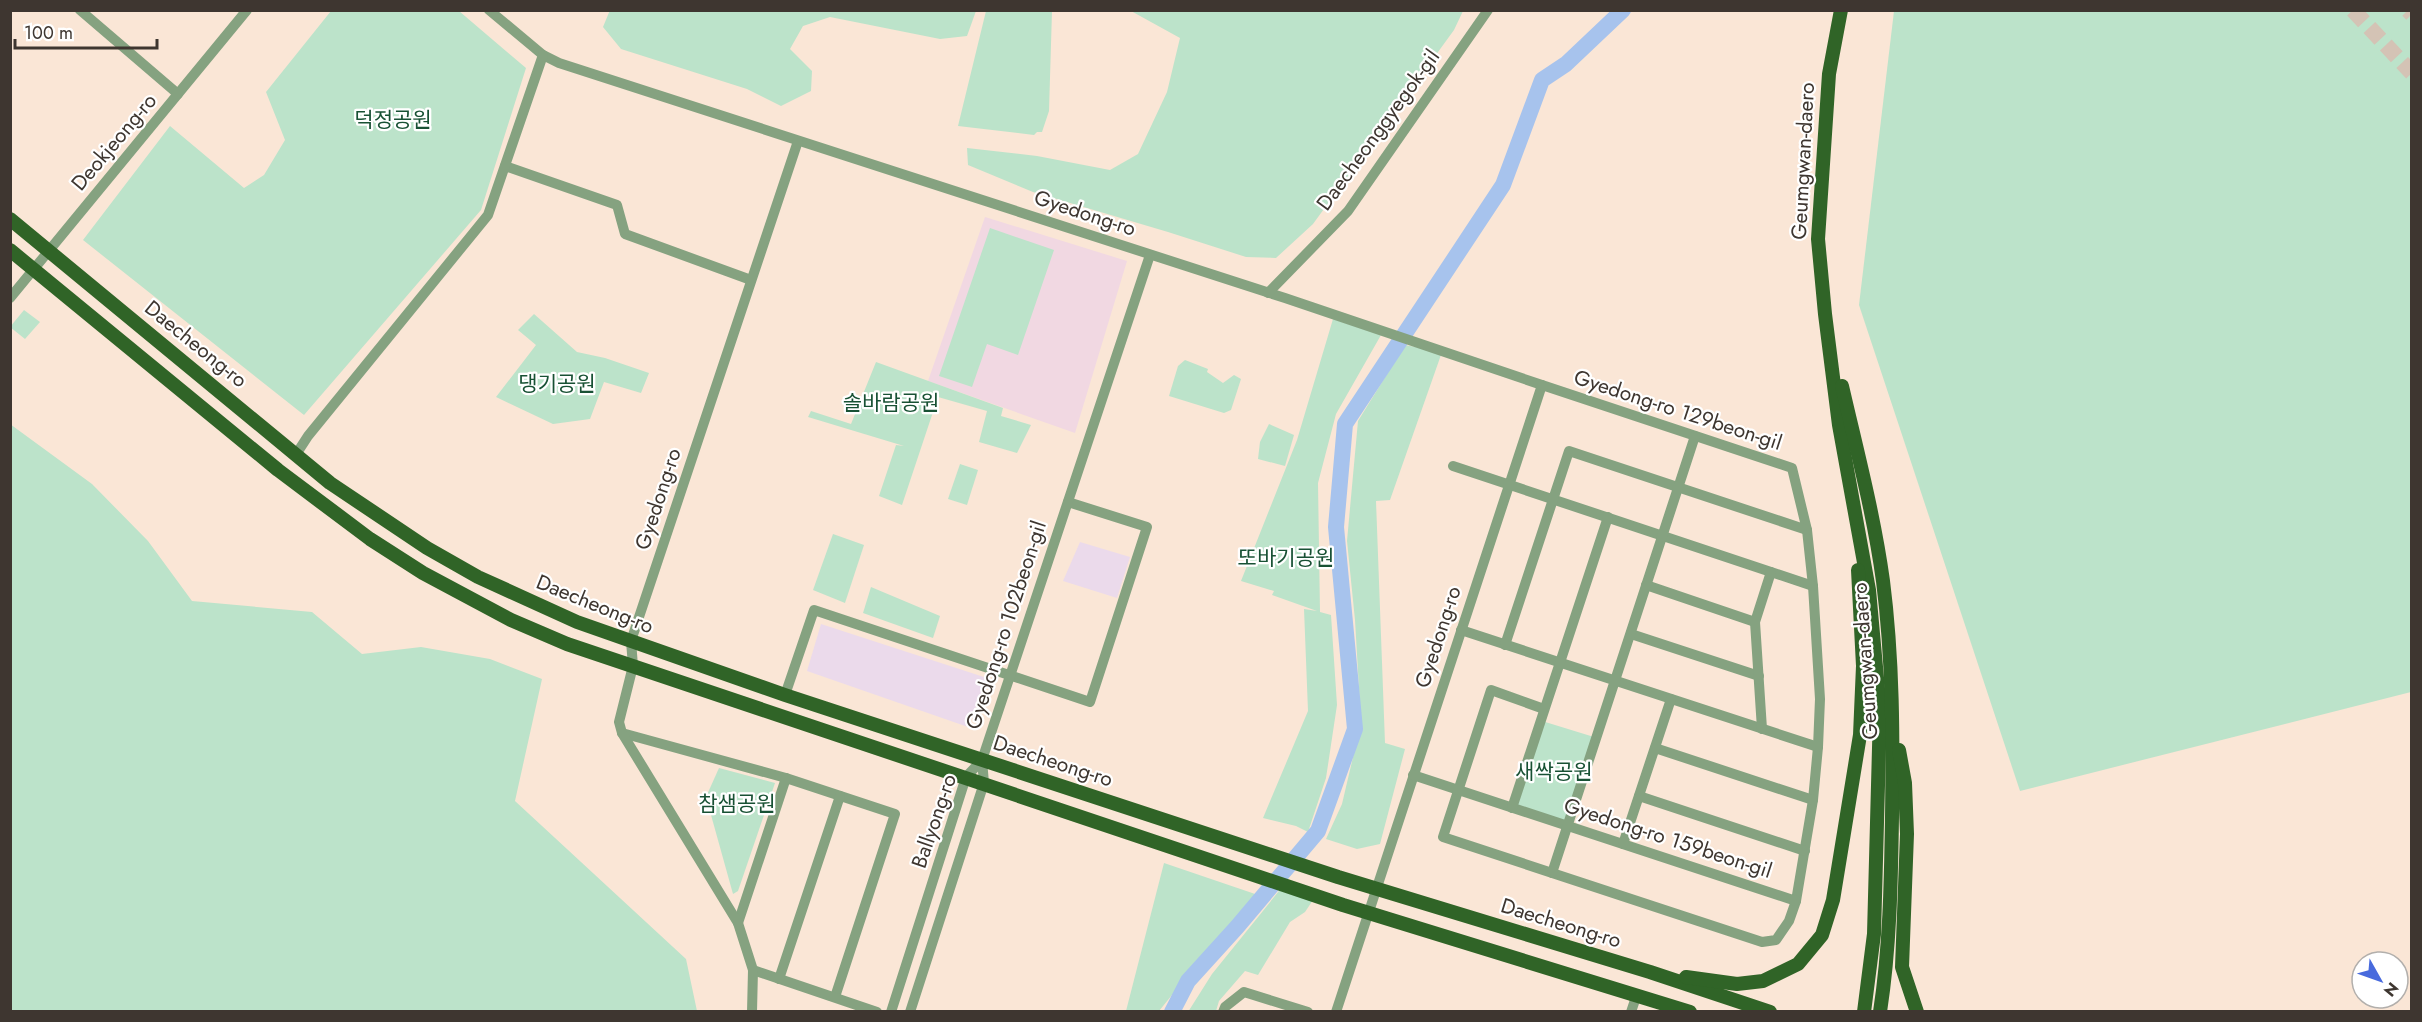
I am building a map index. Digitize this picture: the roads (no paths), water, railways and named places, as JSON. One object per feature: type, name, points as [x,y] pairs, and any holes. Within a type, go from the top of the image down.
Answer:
[{"type":"main road","name":"Geumgwan-daero","points":[[1841,10],[1829,74],[1818,239],[1839,425],[1869,590],[1880,711],[1874,934],[1864,1011]]},
{"type":"main road","name":"Daecheong-ro","points":[[10,219],[226,394],[295,456],[383,520],[478,578],[577,622],[785,695],[1338,877],[1770,1011]]},
{"type":"main road","name":"Daecheong-ro","points":[[10,250],[279,470],[370,538],[423,573],[511,620],[567,644],[1368,913]]},
{"type":"main road","name":"Geumgwan-daero","points":[[1825,314],[1870,506],[1882,581],[1892,711],[1891,890],[1887,964],[1880,1011]]},
{"type":"main road","points":[[1650,972],[1737,984],[1763,981],[1798,964],[1822,935],[1833,900],[1860,735],[1863,666],[1854,505]]},
{"type":"main road","points":[[1892,711],[1905,783],[1907,834],[1902,966],[1917,1011]]},
{"type":"main road","points":[[1368,913],[1690,1011]]},
{"type":"main road","points":[[1642,996],[1679,1011]]},
{"type":"street","points":[[80,10],[178,94]]},
{"type":"street","name":"Deokjeong-ro","points":[[10,298],[247,10]]},
{"type":"street","name":"Gyedong-ro","points":[[489,10],[543,56],[559,63],[1360,323],[1542,385],[1336,1011]]},
{"type":"street","name":"Daecheonggyegok-gil","points":[[1268,293],[1348,211],[1488,10]]},
{"type":"street","points":[[295,456],[308,436],[488,215],[543,56]]},
{"type":"street","name":"Gyedong-ro","points":[[622,733],[619,722],[633,666],[631,641],[798,141]]},
{"type":"street","points":[[505,166],[617,205],[625,234],[751,280]]},
{"type":"street","name":"Gyedong-ro 102beon-gil","points":[[982,760],[1150,255]]},
{"type":"street","name":"Gyedong-ro 129beon-gil","points":[[1542,385],[1792,468],[1807,530],[1820,699],[1813,800],[1796,901],[1790,921],[1776,940],[1762,942],[1552,873]]},
{"type":"street","points":[[1544,709],[1491,690],[1443,837],[1552,873],[1695,436]]},
{"type":"street","points":[[1504,645],[1569,451],[1807,530]]},
{"type":"street","points":[[1453,466],[1813,586]]},
{"type":"street","name":"Gyedong-ro 102beon-gil","points":[[1010,675],[1090,702],[1147,527],[1068,502]]},
{"type":"street","points":[[1512,808],[1608,517]]},
{"type":"street","points":[[1762,729],[1755,622],[1771,572]]},
{"type":"street","points":[[1646,585],[1755,622]]},
{"type":"street","points":[[785,695],[814,610],[1010,675]]},
{"type":"street","points":[[1461,630],[1818,747]]},
{"type":"street","points":[[1631,634],[1759,676]]},
{"type":"street","points":[[1623,844],[1671,699]]},
{"type":"street","points":[[622,733],[786,778],[895,814],[835,997]]},
{"type":"street","points":[[622,733],[738,923],[753,970],[752,1011]]},
{"type":"street","points":[[1655,748],[1813,800]]},
{"type":"street","name":"Ballyong-ro","points":[[891,1011],[966,777],[982,760]]},
{"type":"street","name":"Ballyong-ro","points":[[910,1011],[984,783],[982,760]]},
{"type":"street","name":"Gyedong-ro 159beon-gil","points":[[1413,775],[1796,901]]},
{"type":"street","points":[[738,923],[786,778]]},
{"type":"street","points":[[1639,795],[1805,851]]},
{"type":"street","points":[[779,979],[840,796]]},
{"type":"street","points":[[753,970],[877,1011]]},
{"type":"street","points":[[1223,1011],[1244,992],[1288,1008],[1308,1011]]},
{"type":"street","points":[[1631,1011],[1642,996]]},
{"type":"waterway","points":[[1172,1012],[1188,981],[1318,831],[1355,729],[1336,527],[1345,424],[1503,185],[1542,80],[1566,64],[1623,10]]},
{"type":"tunnel","points":[[2353,10],[2412,73]]},
{"type":"tunnel","points":[[2408,10],[2412,14]]},
{"type":"park label","name":"덕정공원","points":[[393,120]]},
{"type":"park label","name":"댕기공원","points":[[557,384]]},
{"type":"park label","name":"솔바람공원","points":[[891,403]]},
{"type":"park label","name":"또바기공원","points":[[1286,558]]},
{"type":"park label","name":"새싹공원","points":[[1554,772]]},
{"type":"park label","name":"참샘공원","points":[[737,804]]}]
